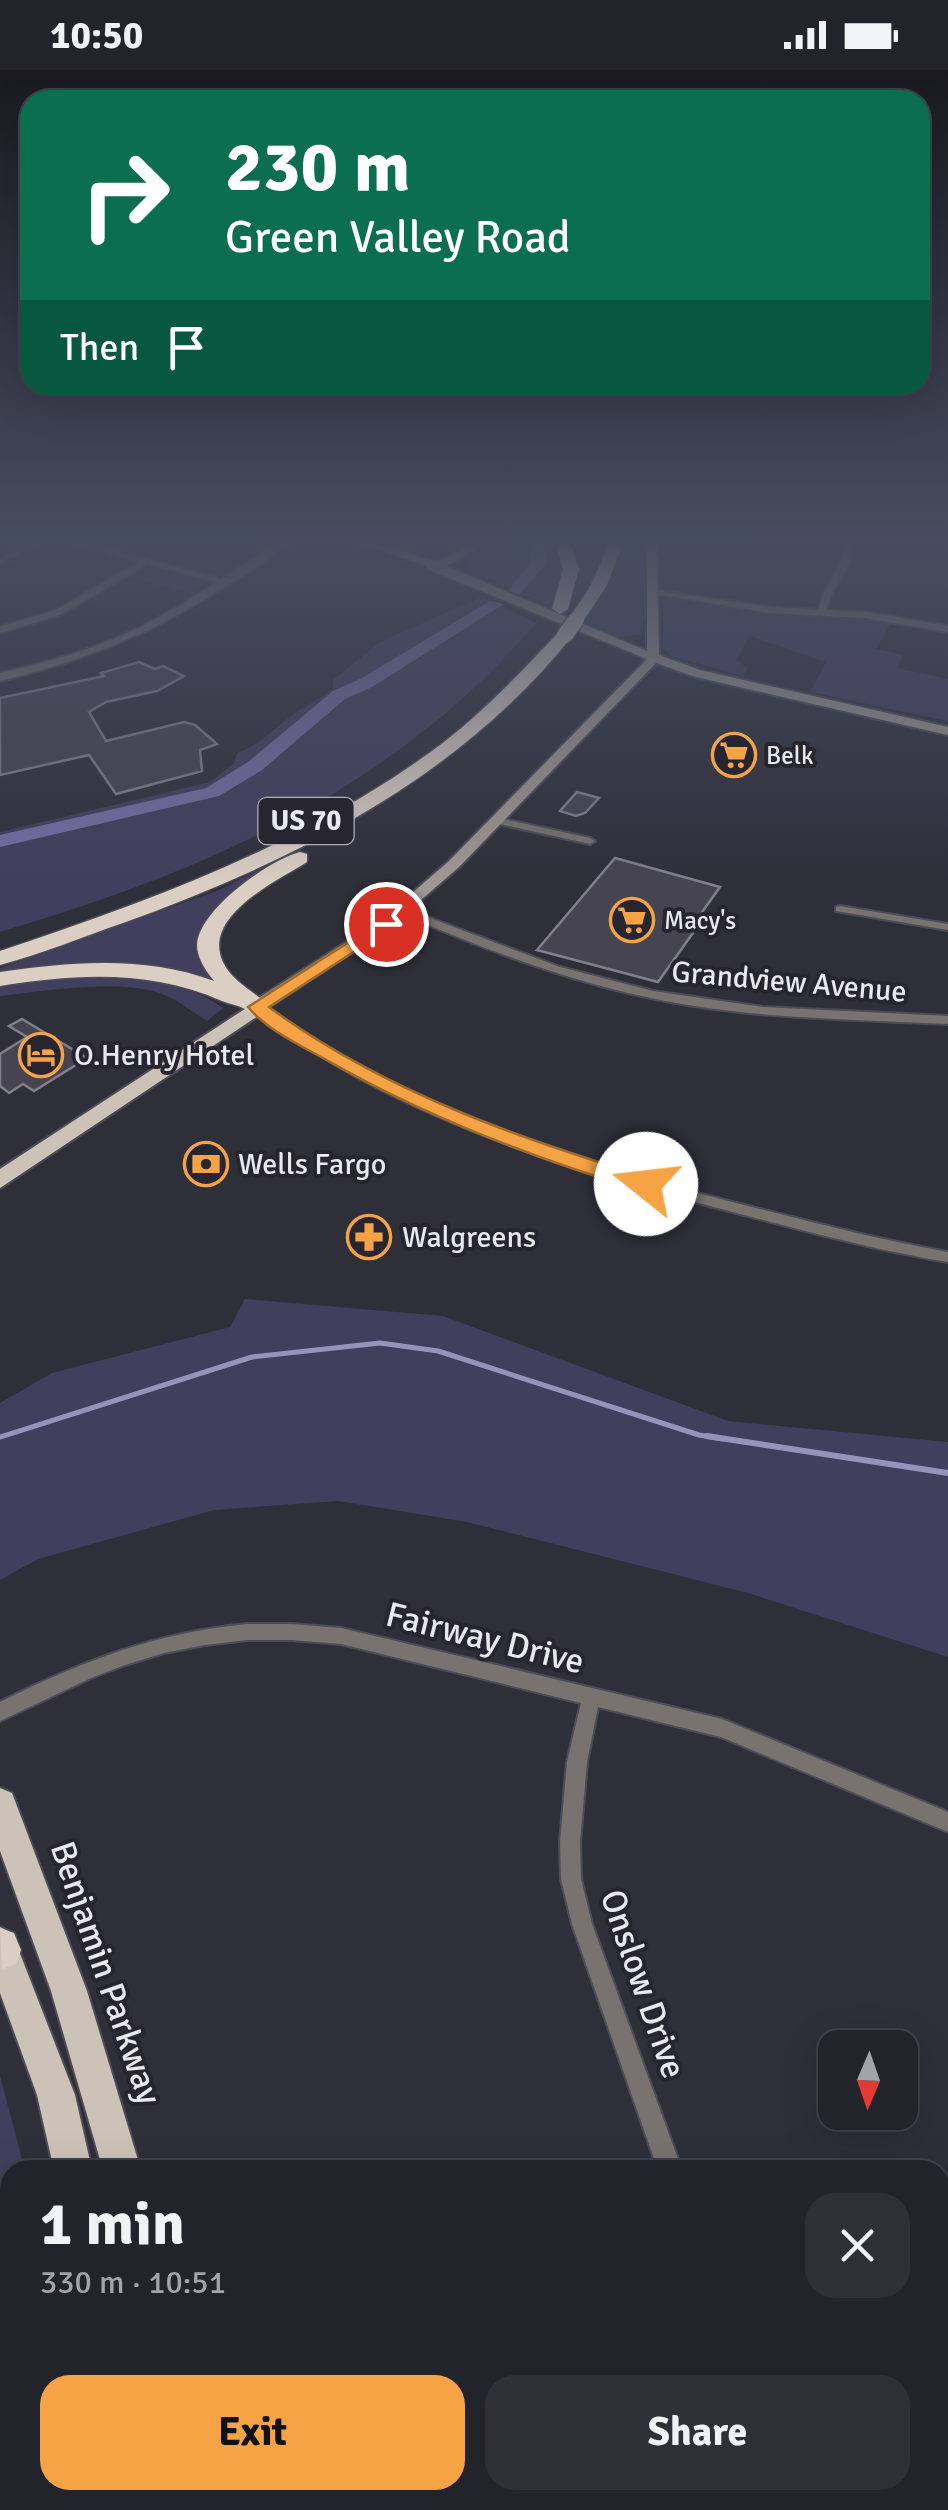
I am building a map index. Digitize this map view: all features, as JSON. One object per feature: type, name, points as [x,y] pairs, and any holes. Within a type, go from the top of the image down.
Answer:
[{"type":"highway","name":"US 70","points":[[6,939],[186,877],[324,811],[392,769],[446,728],[522,657]]},
{"type":"highway","name":"US 70","points":[[0,958],[203,887],[290,847],[401,785],[488,715],[533,657]]},
{"type":"highway","points":[[257,1007],[210,960],[207,946],[219,915],[401,785]]},
{"type":"highway","points":[[0,979],[78,971],[155,974],[185,978],[257,1007]]},
{"type":"highway","points":[[0,1180],[257,1007]]},
{"type":"highway","name":"Benjamin Parkway","points":[[0,1806],[69,1991],[119,2160]]},
{"type":"highway","points":[[1,1947],[56,2095],[72,2160]]},
{"type":"main road","points":[[619,657],[629,670],[711,677]]},
{"type":"main road","points":[[648,657],[711,677],[948,731]]},
{"type":"main road","points":[[257,1007],[401,910],[499,821],[629,670],[653,659]]},
{"type":"street","points":[[0,677],[76,657]]},
{"type":"street","points":[[499,821],[590,842]]},
{"type":"street","points":[[840,909],[948,926]]},
{"type":"street","name":"Grandview Avenue","points":[[401,910],[533,963],[660,996],[775,1012],[948,1020]]},
{"type":"street","points":[[257,1007],[285,1028],[414,1100],[546,1154],[732,1207],[948,1257]]},
{"type":"street","name":"Fairway Drive","points":[[0,1712],[107,1660],[155,1644],[209,1634],[284,1629],[341,1636],[722,1728],[948,1822]]},
{"type":"street","name":"Onslow Drive","points":[[590,1698],[576,1778],[571,1879],[582,1924],[666,2160]]},
{"type":"shaded area","points":[[362,657],[504,657],[421,733],[358,778],[292,817],[151,881],[0,932],[0,832],[210,782],[234,763],[237,753],[329,692],[333,680]]},
{"type":"shaded area","points":[[674,657],[738,657],[736,660],[748,668],[743,676]]},
{"type":"shaded area","points":[[811,657],[902,657],[897,668],[948,679],[948,721],[810,692],[826,662]]},
{"type":"shaded area","points":[[315,840],[217,908],[200,937],[227,989],[190,977],[0,973],[0,968],[219,890]]},
{"type":"shaded area","points":[[73,977],[170,985],[223,1008],[207,1021],[165,995],[124,987],[81,987],[0,996],[0,985]]},
{"type":"shaded area","points":[[245,1299],[443,1316],[728,1421],[948,1442],[948,1657],[748,1593],[467,1522],[338,1501],[214,1510],[38,1559],[0,1580],[0,1403],[52,1373],[230,1327]]},
{"type":"shaded area","points":[[0,2076],[22,2160],[0,2160]]},
{"type":"building","points":[[139,662],[155,669],[163,666],[184,676],[157,691],[106,702],[89,712],[106,741],[184,722],[195,725],[217,744],[200,750],[202,771],[116,794],[89,755],[0,775],[0,698],[104,676],[101,673]]},
{"type":"building","points":[[577,792],[599,798],[585,813],[576,816],[560,811]]},
{"type":"building","name":"Macy's","points":[[615,858],[720,887],[700,915],[705,916],[658,982],[537,950]]},
{"type":"building","name":"O.Henry Hotel","points":[[22,1019],[87,1058],[34,1091],[23,1084],[9,1093],[0,1086],[0,1054],[27,1037],[9,1026]]},
{"type":"waterway","points":[[0,841],[212,792],[255,766],[339,695],[409,657]]},
{"type":"waterway","points":[[0,1437],[252,1357],[380,1343],[438,1351],[699,1435],[723,1439]]},
{"type":"waterway","points":[[707,1436],[948,1473]]},
{"type":"place","name":"Belk","points":[[734,755]]},
{"type":"place","name":"Macy's","points":[[632,920]]},
{"type":"place","name":"O.Henry Hotel","points":[[41,1055]]},
{"type":"place","name":"Wells Fargo","points":[[206,1164]]},
{"type":"place","name":"Walgreens","points":[[369,1237]]},
{"type":"route","points":[[386,924],[257,1007],[285,1028],[414,1100],[546,1154],[646,1184]]}]
